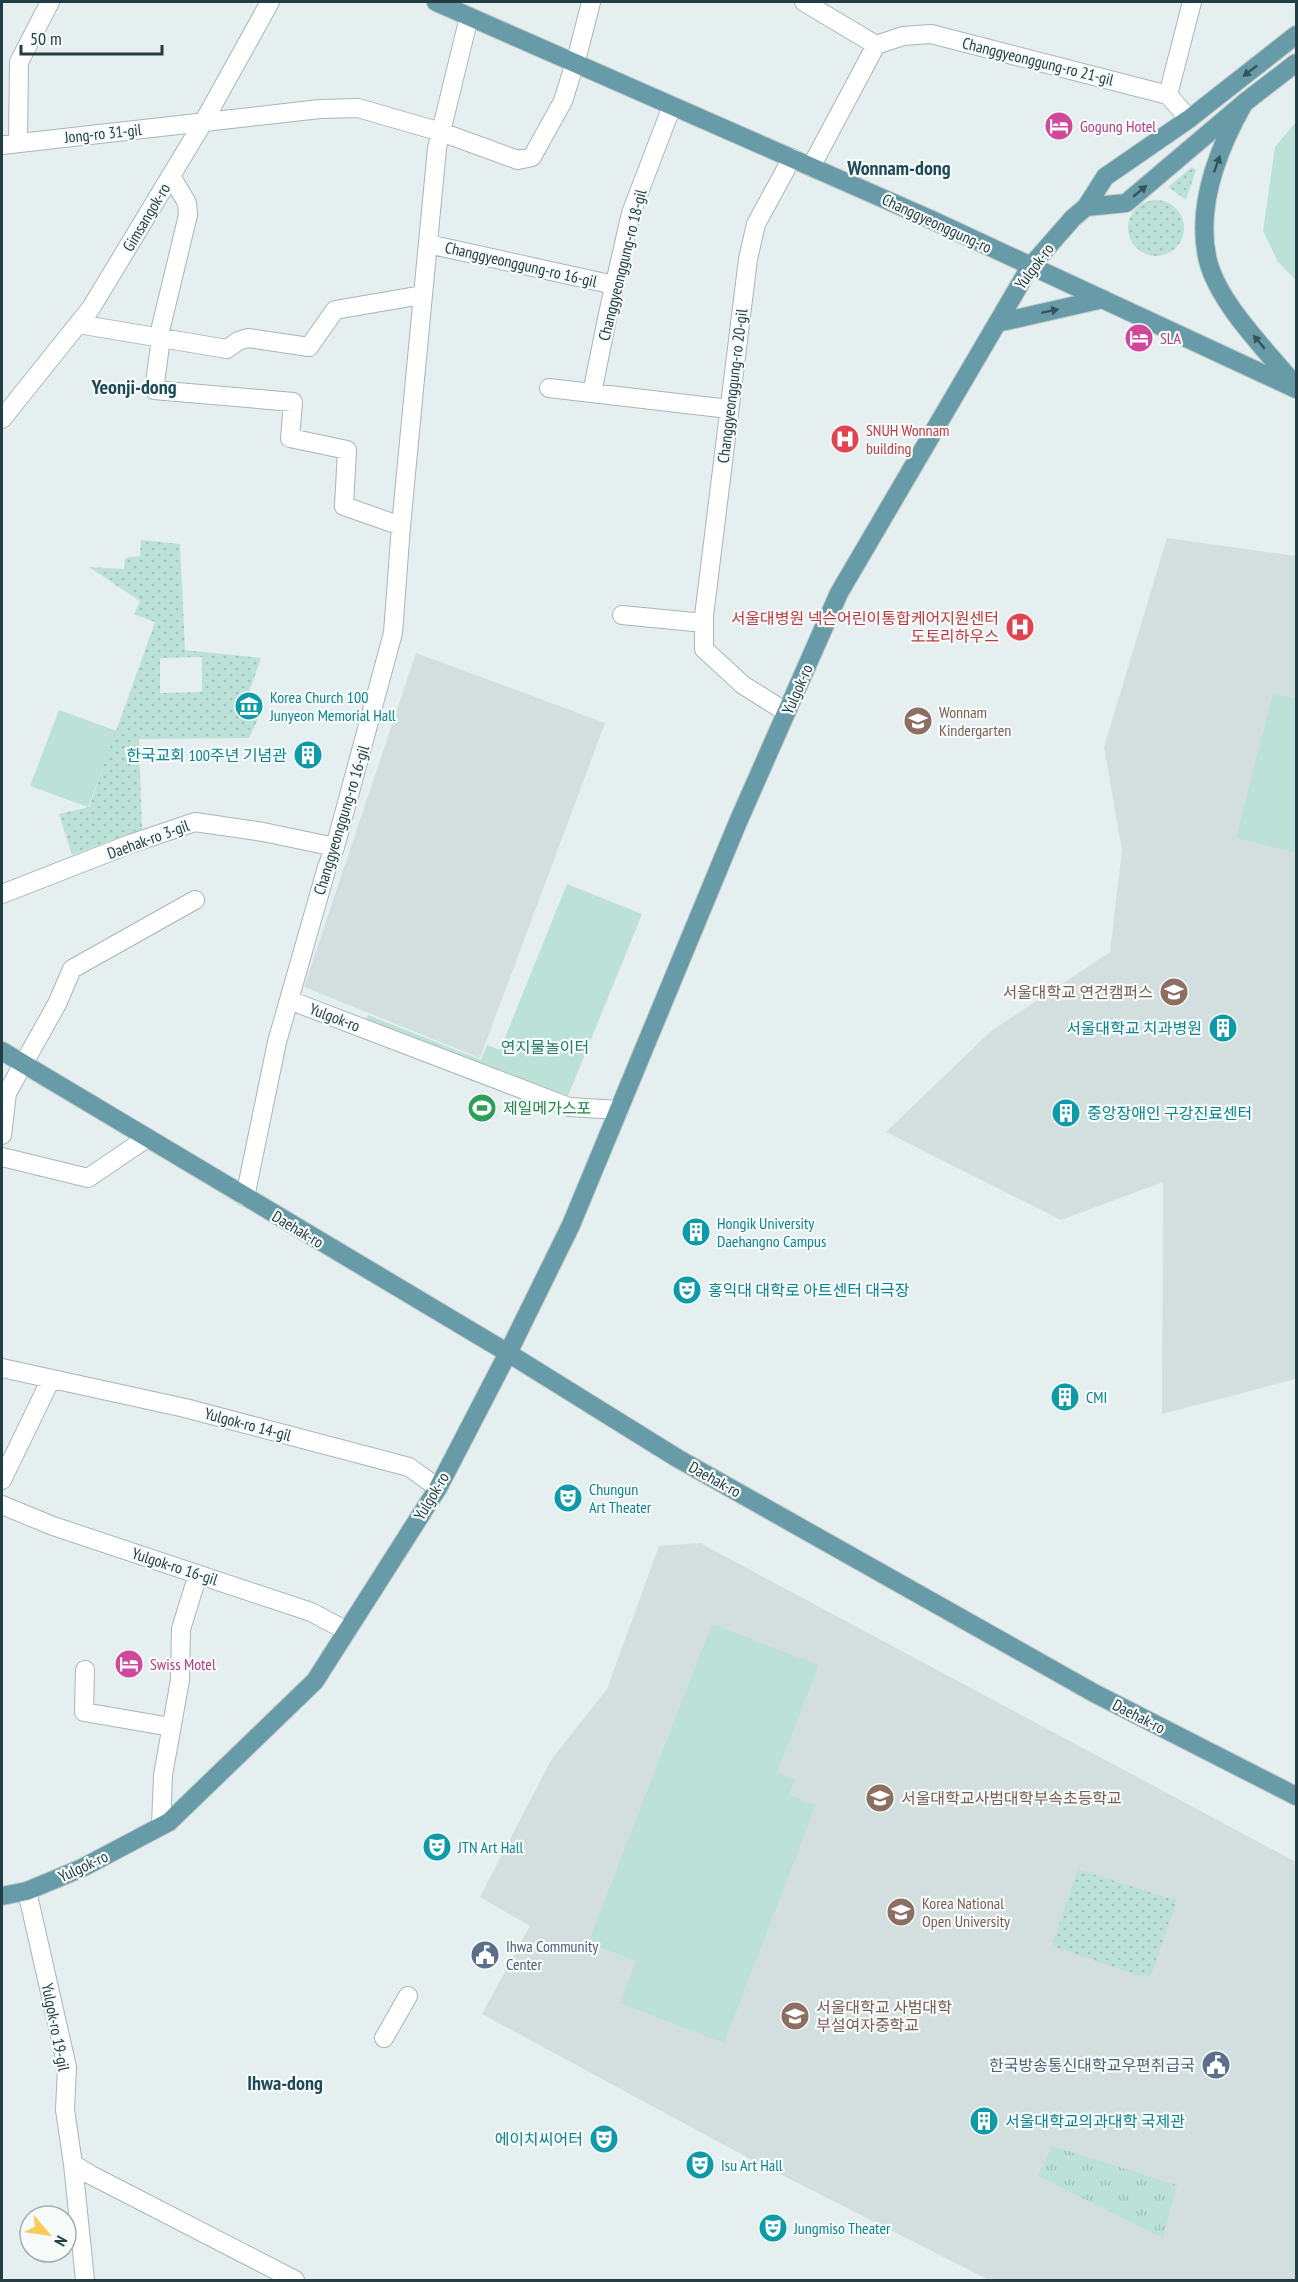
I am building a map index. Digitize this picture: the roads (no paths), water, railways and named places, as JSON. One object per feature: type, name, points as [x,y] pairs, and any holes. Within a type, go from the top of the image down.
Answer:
[{"type":"main road","name":"Changgyeonggung-ro","points":[[436,2],[932,220],[1029,267],[1296,388]]},
{"type":"main road","name":"Yulgok-ro","points":[[2,1896],[27,1891],[82,1868],[169,1822],[315,1681],[438,1488],[508,1353],[571,1225],[738,822],[839,593],[1029,267],[1073,218],[1086,207],[1105,177],[1189,119],[1296,35]]},
{"type":"main road","points":[[1086,207],[1126,203],[1244,103],[1296,63]]},
{"type":"main road","points":[[1244,103],[1231,126],[1211,179],[1206,203],[1204,232],[1208,262],[1216,281],[1237,316],[1296,388]]},
{"type":"main road","points":[[997,323],[1103,299]]},
{"type":"main road","name":"Daehak-ro","points":[[2,1051],[508,1353],[677,1458],[1094,1693],[1296,1796]]},
{"type":"street","points":[[10,144],[19,62],[50,2]]},
{"type":"street","points":[[252,35],[254,16],[262,2]]},
{"type":"street","points":[[252,35],[270,2]]},
{"type":"street","points":[[204,122],[320,109],[358,108],[441,132],[518,160],[532,157],[563,101],[591,2]]},
{"type":"street","points":[[804,2],[876,45],[811,167]]},
{"type":"street","points":[[1189,119],[1168,95],[1192,2]]},
{"type":"street","name":"Changgyeonggung-ro 16-gil","points":[[245,1197],[277,1042],[393,633],[437,148],[469,17]]},
{"type":"street","name":"Changgyeonggung-ro 21-gil","points":[[876,45],[903,36],[931,33],[1168,95]]},
{"type":"street","name":"Gimsangok-ro","points":[[2,419],[91,308],[204,122],[207,101],[237,46],[252,35]]},
{"type":"street","name":"Changgyeonggung-ro 18-gil","points":[[592,393],[631,213],[672,106]]},
{"type":"street","name":"Jong-ro 31-gil","points":[[10,144],[204,122]]},
{"type":"street","name":"Changgyeonggung-ro 20-gil","points":[[786,712],[743,685],[704,650],[704,623],[748,259],[756,224],[792,158]]},
{"type":"street","points":[[171,176],[187,203],[188,215],[160,331],[154,390],[293,402],[290,438],[347,450],[344,506],[401,526]]},
{"type":"street","name":"Changgyeonggung-ro 16-gil","points":[[428,244],[614,285]]},
{"type":"street","points":[[78,324],[227,349],[238,341],[248,338],[309,347],[335,310],[423,295]]},
{"type":"street","points":[[549,388],[729,409]]},
{"type":"street","points":[[622,615],[704,623]]},
{"type":"street","name":"Daehak-ro 3-gil","points":[[2,894],[130,844],[195,822],[263,832],[334,847]]},
{"type":"street","points":[[2,1135],[7,1093],[57,1004],[72,969],[195,900]]},
{"type":"street","name":"Yulgok-ro","points":[[289,1000],[569,1107],[619,1110]]},
{"type":"street","points":[[2,1157],[88,1178],[147,1138]]},
{"type":"street","name":"Yulgok-ro 14-gil","points":[[2,1368],[185,1408],[409,1467],[438,1488]]},
{"type":"street","points":[[2,1480],[51,1379]]},
{"type":"street","name":"Yulgok-ro 16-gil","points":[[2,1505],[53,1526],[311,1612],[347,1631]]},
{"type":"street","points":[[161,1826],[163,1775],[180,1680],[181,1629],[198,1574]]},
{"type":"street","points":[[85,1670],[84,1712],[171,1727]]},
{"type":"street","name":"Yulgok-ro 19-gil","points":[[27,1891],[67,2067],[65,2110],[74,2164],[85,2280]]},
{"type":"street","points":[[384,2038],[408,1996]]},
{"type":"street","points":[[74,2164],[91,2175],[295,2280]]},
{"type":"place","name":"Gogung Hotel","points":[[1059,126]]},
{"type":"place","name":"SLA","points":[[1139,338]]},
{"type":"place","name":"SNUH Wonnam building","points":[[845,439]]},
{"type":"place","name":"서울대병원 넥슨어린이통합케어지원센터 도토리하우스","points":[[1020,627]]},
{"type":"place","name":"Korea Church 100 Junyeon Memorial Hall","points":[[249,706]]},
{"type":"place","name":"Wonnam Kindergarten","points":[[918,721]]},
{"type":"place","name":"한국교회 100주년 기념관","points":[[308,755]]},
{"type":"place","name":"서울대학교 연건캠퍼스","points":[[1174,992]]},
{"type":"place","name":"서울대학교 치과병원","points":[[1223,1028]]},
{"type":"place","name":"제일메가스포","points":[[482,1108]]},
{"type":"place","name":"중앙장애인 구강진료센터","points":[[1066,1113]]},
{"type":"place","name":"Hongik University Daehangno Campus","points":[[696,1232]]},
{"type":"place","name":"홍익대 대학로 아트센터 대극장","points":[[687,1290]]},
{"type":"place","name":"CMI","points":[[1065,1397]]},
{"type":"place","name":"Chungun Art Theater","points":[[568,1498]]},
{"type":"place","name":"Swiss Motel","points":[[129,1664]]},
{"type":"place","name":"서울대학교사범대학부속초등학교","points":[[880,1798]]},
{"type":"place","name":"JTN Art Hall","points":[[437,1847]]},
{"type":"place","name":"Korea National Open University","points":[[901,1912]]},
{"type":"place","name":"Ihwa Community Center","points":[[485,1955]]},
{"type":"place","name":"서울대학교 사범대학 부설여자중학교","points":[[795,2016]]},
{"type":"place","name":"한국방송통신대학교우편취급국","points":[[1216,2065]]},
{"type":"place","name":"서울대학교의과대학 국제관","points":[[984,2121]]},
{"type":"place","name":"에이치씨어터","points":[[604,2139]]},
{"type":"place","name":"Isu Art Hall","points":[[700,2165]]},
{"type":"place","name":"Jungmiso Theater","points":[[773,2228]]},
{"type":"district","name":"Wonnam-dong","points":[[899,168]]},
{"type":"district","name":"Yeonji-dong","points":[[134,387]]},
{"type":"district","name":"Ihwa-dong","points":[[285,2083]]},
{"type":"park label","name":"연지물놀이터","points":[[545,1047]]}]
